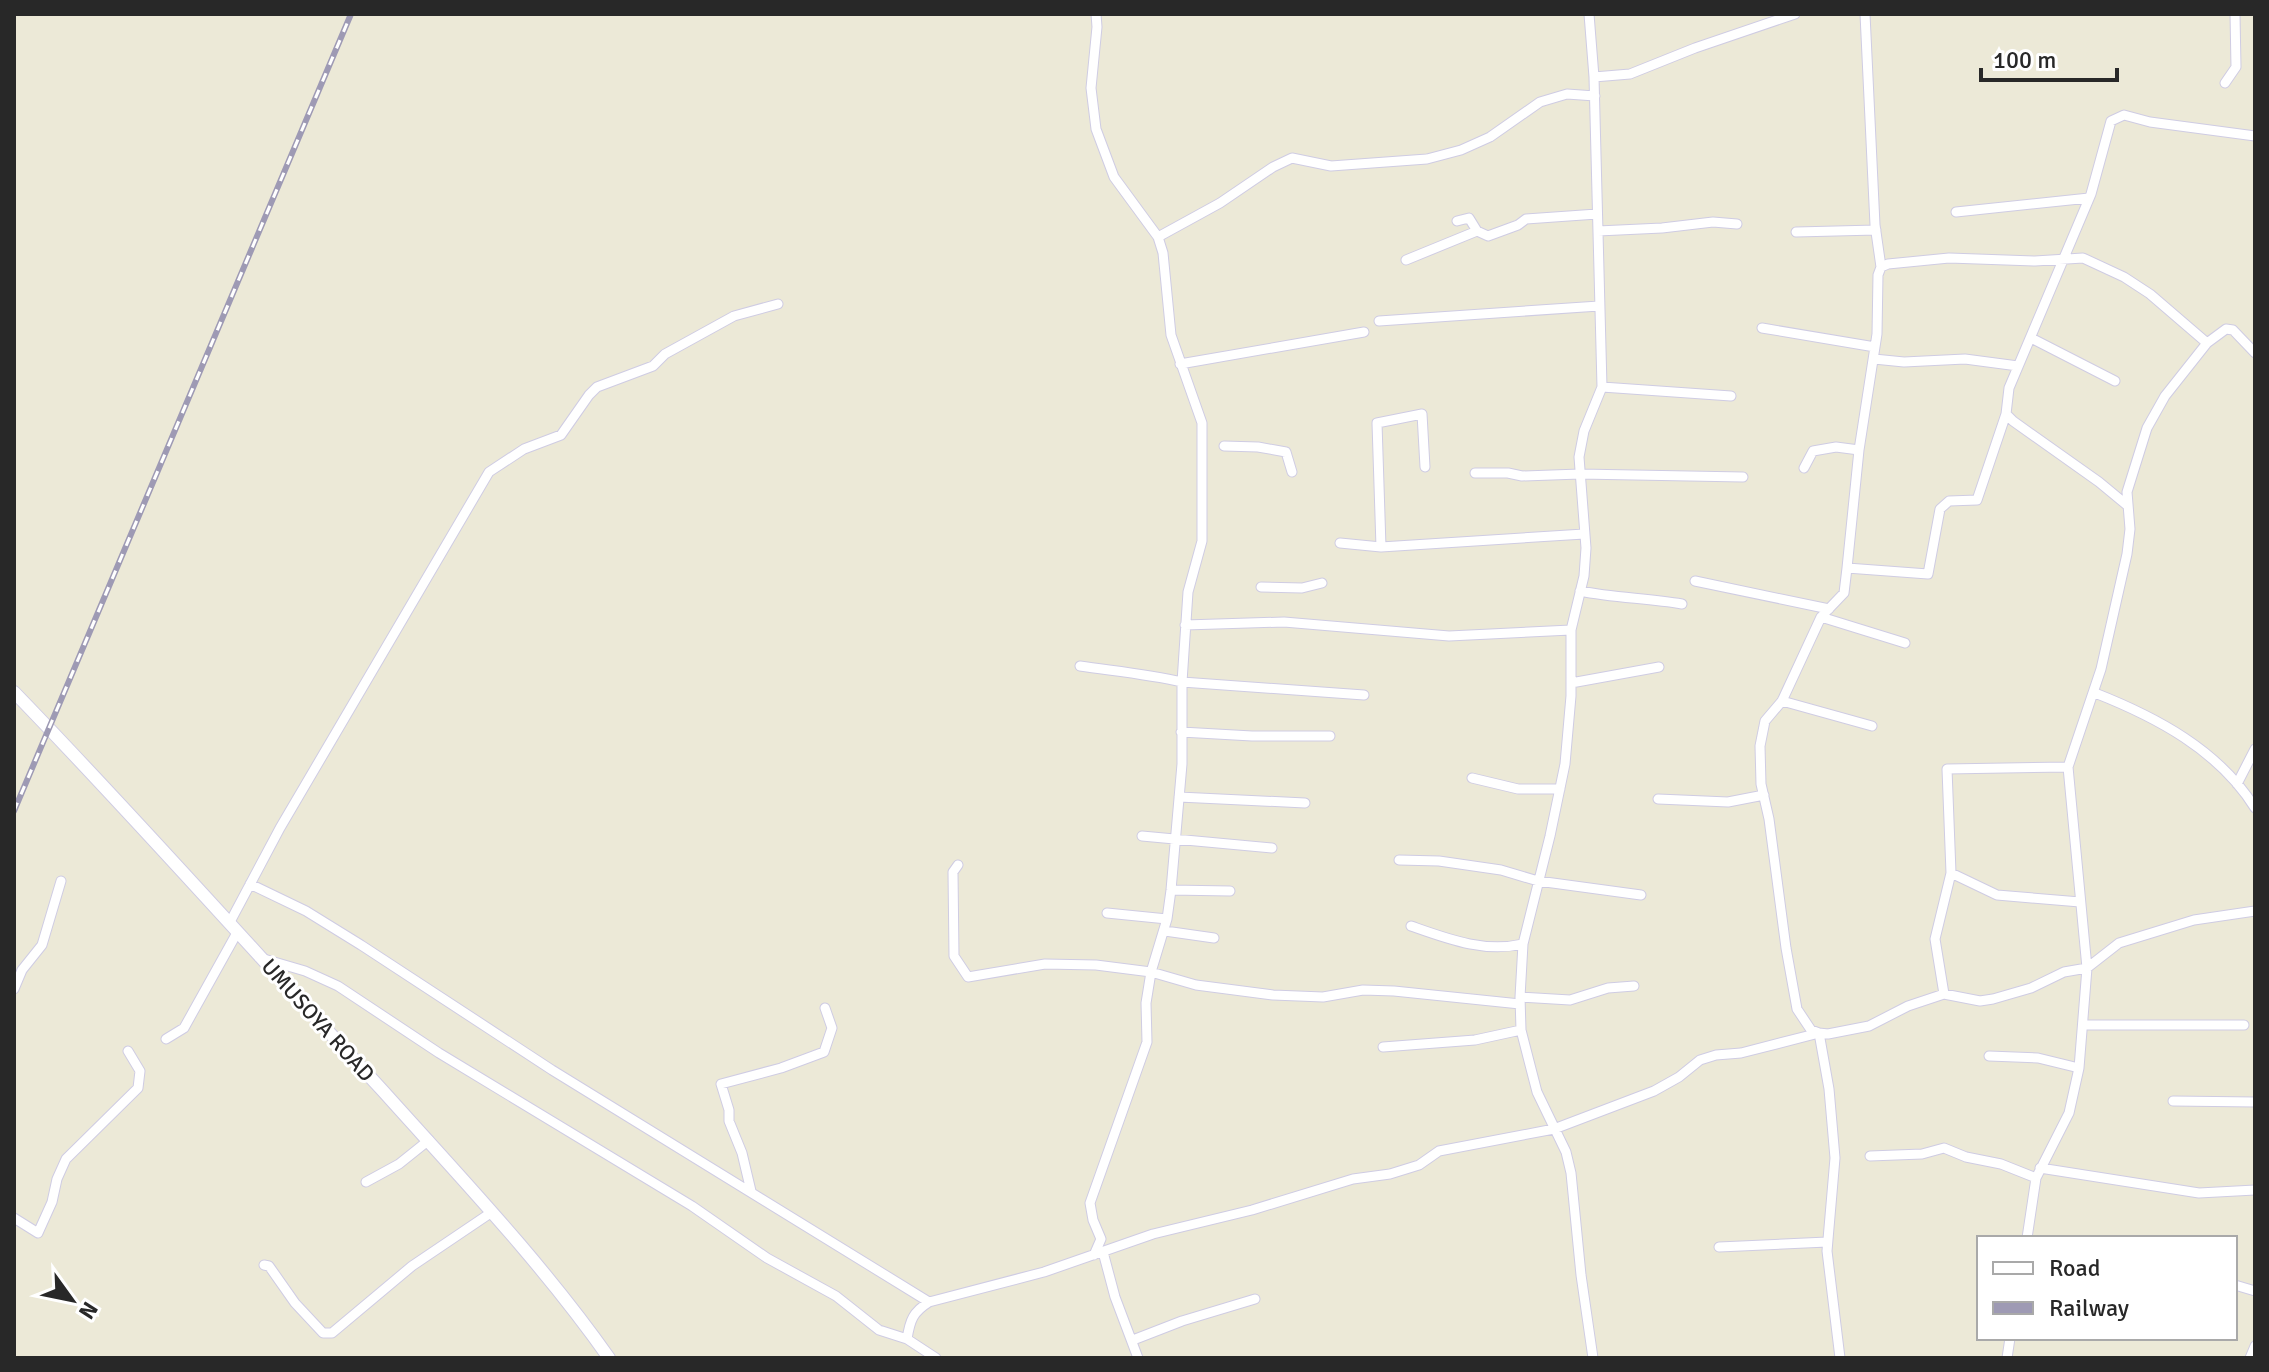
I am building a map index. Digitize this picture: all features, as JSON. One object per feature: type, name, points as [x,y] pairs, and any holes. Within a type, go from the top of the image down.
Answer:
[{"type":"main road","name":"UMUSOYA ROAD","points":[[14,692],[429,1140],[576,1312],[609,1358]]},
{"type":"street","points":[[1096,14],[1092,108],[1101,148],[1114,177],[1158,237],[1163,253],[1171,335],[1202,423],[1204,446],[1202,541],[1188,592],[1179,797],[1167,919],[1151,972],[1146,1003],[1147,1042],[1090,1203],[1101,1239],[1099,1254],[1138,1358]]},
{"type":"street","points":[[1589,14],[1595,96],[1602,387],[1584,431],[1579,457],[1584,576],[1571,630],[1569,728],[1560,789],[1523,944],[1520,1000],[1521,1030],[1537,1092],[1566,1152],[1571,1173],[1579,1262],[1593,1358]]},
{"type":"street","points":[[1594,77],[1630,74],[1795,14]]},
{"type":"street","points":[[1865,14],[1876,230],[1881,267],[1874,359],[1859,450],[1844,593],[1821,617],[1782,701],[1765,721],[1760,746],[1764,795],[1797,1009],[1811,1030],[1819,1033],[1869,1026],[1908,1006],[1944,994],[1980,1001],[2031,988],[2064,972],[2087,968],[2119,943],[2194,920],[2255,911]]},
{"type":"street","points":[[2225,83],[2236,67],[2235,14]]},
{"type":"street","points":[[1158,237],[1292,158],[1331,166],[1427,159],[1461,150],[1490,137],[1540,102],[1567,94],[1595,96]]},
{"type":"street","points":[[1847,568],[1928,574],[1940,509],[1949,501],[1977,500],[2006,414],[2006,400],[2018,366],[2089,198],[2104,155],[2111,121],[2124,115],[2150,122],[2255,136]]},
{"type":"street","points":[[1956,212],[2089,198]]},
{"type":"street","points":[[1457,221],[1469,218],[1477,231],[1488,236],[1526,219],[1597,214]]},
{"type":"street","points":[[1598,231],[1713,222],[1737,224]]},
{"type":"street","points":[[1796,232],[1876,230]]},
{"type":"street","points":[[1406,260],[1477,231]]},
{"type":"street","points":[[1881,267],[1949,258],[2083,258],[2124,277],[2150,294],[2207,343]]},
{"type":"street","points":[[166,1039],[184,1028],[234,926],[250,884],[280,828],[489,472],[524,449],[561,435],[597,387],[653,366],[665,354],[734,316],[778,304]]},
{"type":"street","points":[[1379,321],[1599,306]]},
{"type":"street","points":[[1762,328],[1875,347]]},
{"type":"street","points":[[2027,1236],[2038,1173],[2069,1113],[2079,1068],[2087,968],[2068,767],[2095,693],[2127,554],[2130,529],[2127,492],[2147,428],[2165,396],[2207,343],[2226,329],[2233,330],[2255,353]]},
{"type":"street","points":[[1180,364],[1364,332]]},
{"type":"street","points":[[2031,338],[2115,381]]},
{"type":"street","points":[[1874,359],[1904,362],[1965,359],[2018,366]]},
{"type":"street","points":[[1602,387],[1731,396]]},
{"type":"street","points":[[1381,547],[1377,423],[1422,414],[1425,467]]},
{"type":"street","points":[[2006,414],[2128,506]]},
{"type":"street","points":[[1224,446],[1286,452],[1292,472]]},
{"type":"street","points":[[1804,468],[1813,451],[1822,447],[1859,450]]},
{"type":"street","points":[[1475,473],[1743,477]]},
{"type":"street","points":[[1340,543],[1381,547],[1584,534]]},
{"type":"street","points":[[1695,581],[1829,609]]},
{"type":"street","points":[[1261,587],[1302,588],[1322,583]]},
{"type":"street","points":[[1580,591],[1682,604]]},
{"type":"street","points":[[1821,617],[1905,643]]},
{"type":"street","points":[[1185,625],[1284,622],[1449,636],[1571,630]]},
{"type":"street","points":[[1080,666],[1139,672],[1182,682],[1364,695]]},
{"type":"street","points":[[1571,683],[1659,667]]},
{"type":"street","points":[[2095,693],[2143,712],[2186,737],[2237,784],[2255,808]]},
{"type":"street","points":[[1782,701],[1872,726]]},
{"type":"street","points":[[1181,732],[1330,736]]},
{"type":"street","points":[[2237,784],[2255,749]]},
{"type":"street","points":[[1944,994],[1935,939],[1951,873],[1947,769],[2068,767]]},
{"type":"street","points":[[1472,778],[1518,789],[1560,789]]},
{"type":"street","points":[[1658,799],[1728,802],[1764,795]]},
{"type":"street","points":[[1179,797],[1305,803]]},
{"type":"street","points":[[1142,836],[1272,848]]},
{"type":"street","points":[[1399,860],[1439,861],[1501,870],[1538,881],[1641,895]]},
{"type":"street","points":[[958,865],[953,872],[954,956],[968,977],[1045,964],[1096,965],[1151,972],[1196,985],[1273,995],[1323,997],[1363,990],[1520,1000],[1570,1000],[1608,988],[1634,986]]},
{"type":"street","points":[[1951,873],[1997,895],[2080,902]]},
{"type":"street","points":[[14,989],[22,970],[42,945],[61,881]]},
{"type":"street","points":[[250,884],[339,931],[552,1070],[929,1302]]},
{"type":"street","points":[[1171,890],[1230,891]]},
{"type":"street","points":[[1107,913],[1167,919]]},
{"type":"street","points":[[1411,926],[1485,948],[1523,944]]},
{"type":"street","points":[[1165,931],[1214,938]]},
{"type":"street","points":[[264,959],[305,971],[338,986],[439,1053],[692,1206],[767,1258],[836,1296],[879,1330],[907,1339],[936,1358]]},
{"type":"street","points":[[751,1191],[721,1084],[781,1068],[824,1052],[832,1028],[825,1008]]},
{"type":"street","points":[[2084,1025],[2244,1025]]},
{"type":"street","points":[[1383,1047],[1475,1040],[1521,1030]]},
{"type":"street","points":[[907,1339],[911,1318],[917,1309],[929,1302],[1099,1254],[1153,1234],[1252,1210],[1353,1179],[1390,1174],[1419,1165],[1439,1151],[1554,1129],[1654,1091],[1700,1060],[1819,1033]]},
{"type":"street","points":[[1819,1033],[1829,1089],[1835,1158],[1827,1242],[1840,1358]]},
{"type":"street","points":[[14,1218],[38,1233],[66,1159],[138,1088],[140,1071],[128,1051]]},
{"type":"street","points":[[1989,1056],[2038,1058],[2079,1068]]},
{"type":"street","points":[[2173,1101],[2255,1102]]},
{"type":"street","points":[[366,1182],[399,1164],[429,1140]]},
{"type":"street","points":[[1870,1156],[1922,1154],[1944,1148],[1966,1157],[2038,1173],[2199,1193],[2255,1190]]},
{"type":"street","points":[[264,1265],[269,1266],[314,1325],[323,1333],[332,1333],[412,1266],[492,1212]]},
{"type":"street","points":[[1719,1247],[1827,1242]]},
{"type":"street","points":[[1133,1340],[1182,1321],[1255,1299]]},
{"type":"street","points":[[2250,1358],[2255,1346]]},
{"type":"railway","points":[[14,811],[351,14]]}]
